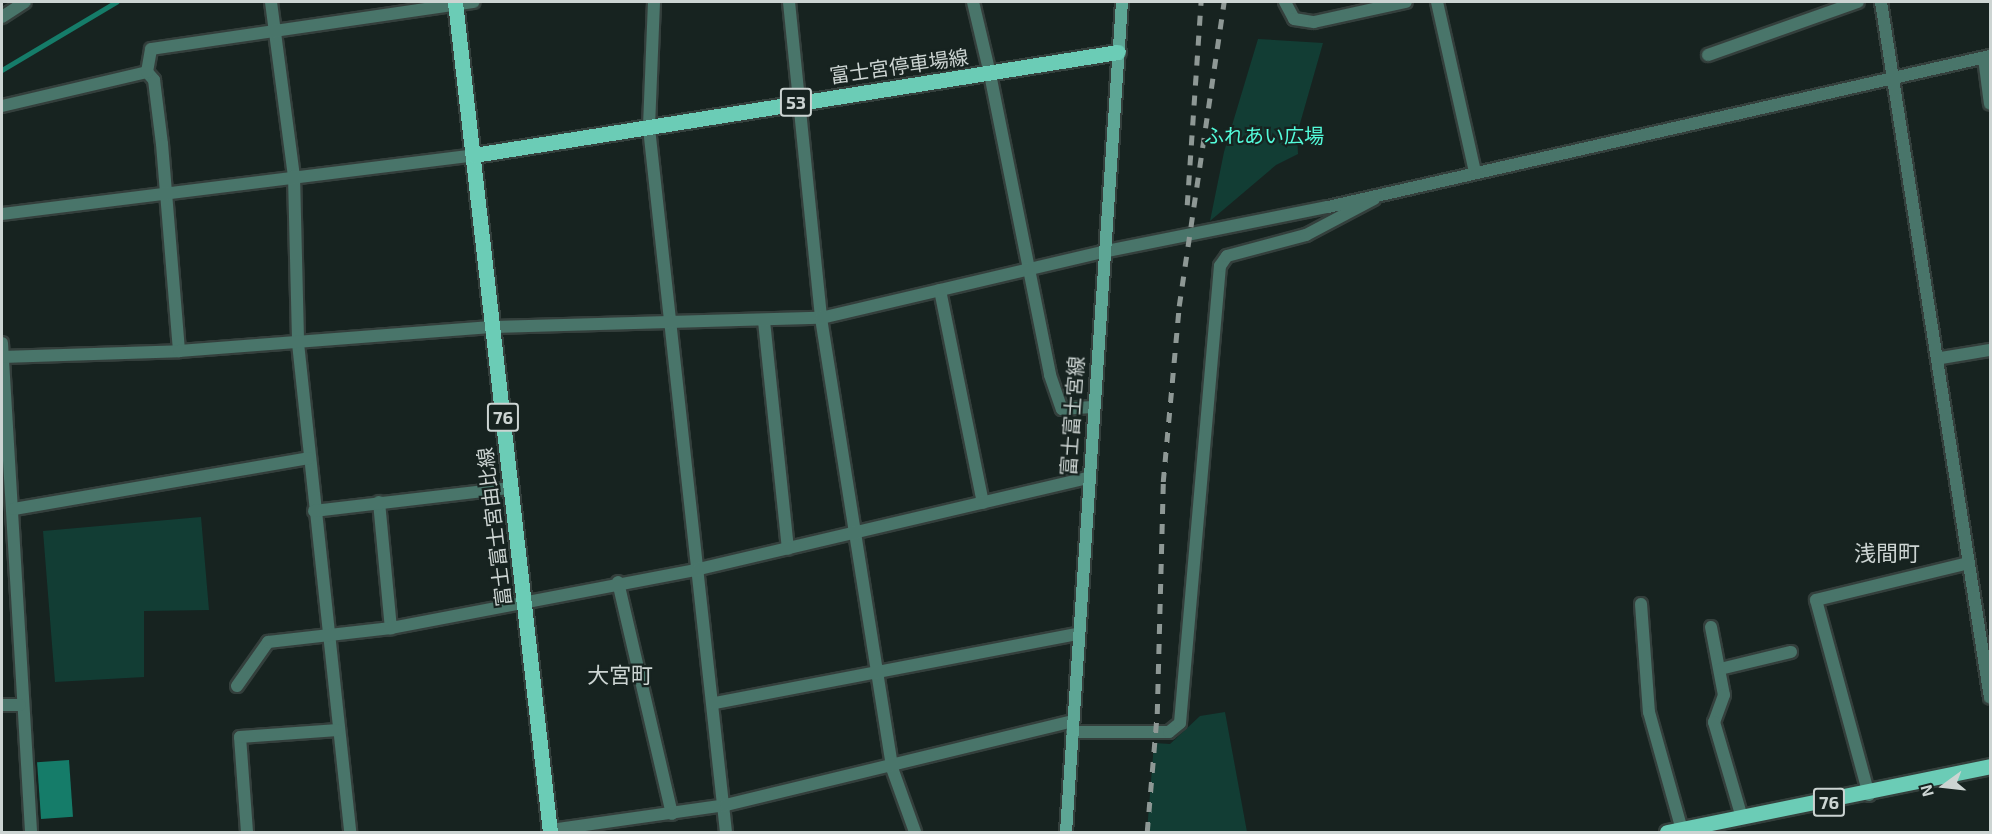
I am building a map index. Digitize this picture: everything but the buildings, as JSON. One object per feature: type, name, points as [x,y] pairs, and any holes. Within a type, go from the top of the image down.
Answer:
[{"type":"main road","name":"富士富士宮線","points":[[1066,832],[1102,252],[1122,2]]},
{"type":"main road","name":"富士富士宮由比線","points":[[455,3],[550,831]]},
{"type":"main road","name":"富士宮停車場線","points":[[474,155],[649,128],[798,101],[990,74],[1118,52]]},
{"type":"main road","name":"76","points":[[1674,831],[1869,795],[1990,766]]},
{"type":"street","points":[[2,17],[25,2]]},
{"type":"street","points":[[271,2],[294,176],[298,343],[314,511],[350,832]]},
{"type":"street","points":[[147,72],[151,49],[474,2]]},
{"type":"street","points":[[654,2],[649,128],[715,703],[726,805],[726,832]]},
{"type":"street","points":[[789,2],[821,318],[892,768],[915,832]]},
{"type":"street","points":[[973,2],[1062,409],[1092,406]]},
{"type":"street","points":[[1285,2],[1294,20],[1314,22],[1406,2]]},
{"type":"street","points":[[1437,2],[1475,172]]},
{"type":"street","points":[[1708,55],[1858,2]]},
{"type":"street","points":[[1881,2],[1892,80],[1941,358],[1990,698]]},
{"type":"street","points":[[3,357],[179,351],[491,327],[821,318],[940,290],[1032,272],[1102,252],[1383,194],[1987,57],[1990,104]]},
{"type":"street","points":[[2,106],[147,72]]},
{"type":"street","points":[[147,72],[154,80],[179,351]]},
{"type":"street","points":[[2,214],[474,155]]},
{"type":"street","points":[[550,831],[726,805],[1072,726],[1169,732],[1180,723],[1220,267],[1227,256],[1306,235],[1383,194]]},
{"type":"street","points":[[940,290],[983,503]]},
{"type":"street","points":[[764,321],[788,549]]},
{"type":"street","points":[[2,343],[6,430],[14,509],[20,705],[31,832]]},
{"type":"street","points":[[1941,358],[1990,350]]},
{"type":"street","points":[[14,509],[309,458]]},
{"type":"street","points":[[237,686],[268,642],[328,637],[391,628],[618,582],[699,569],[1088,478]]},
{"type":"street","points":[[314,511],[511,488]]},
{"type":"street","points":[[379,502],[391,628]]},
{"type":"street","points":[[1869,795],[1816,600],[1969,563]]},
{"type":"street","points":[[618,582],[672,814]]},
{"type":"street","points":[[1641,604],[1649,712],[1674,831]]},
{"type":"street","points":[[1711,627],[1724,695],[1714,722],[1742,818]]},
{"type":"street","points":[[715,703],[1078,634]]},
{"type":"street","points":[[1720,669],[1791,652]]},
{"type":"street","points":[[2,705],[20,705]]},
{"type":"street","points":[[247,832],[240,737],[338,730]]},
{"type":"green space","name":"ふれあい広場","points":[[1258,39],[1323,43],[1297,134],[1298,154],[1276,165],[1210,221],[1224,152]]},
{"type":"green space","points":[[201,517],[209,610],[144,611],[144,677],[55,682],[43,531]]},
{"type":"green space","points":[[1225,712],[1247,832],[1147,832],[1154,743],[1170,744],[1200,716]]},
{"type":"shaded area","points":[[69,760],[73,817],[41,819],[37,762]]},
{"type":"waterway","points":[[2,70],[116,2]]},
{"type":"railway","points":[[1187,205],[1201,2]]},
{"type":"railway","points":[[1147,832],[1157,714],[1163,482],[1179,306],[1224,2]]},
{"type":"district","name":"浅間町","points":[[1887,553]]},
{"type":"district","name":"大宮町","points":[[620,675]]}]
